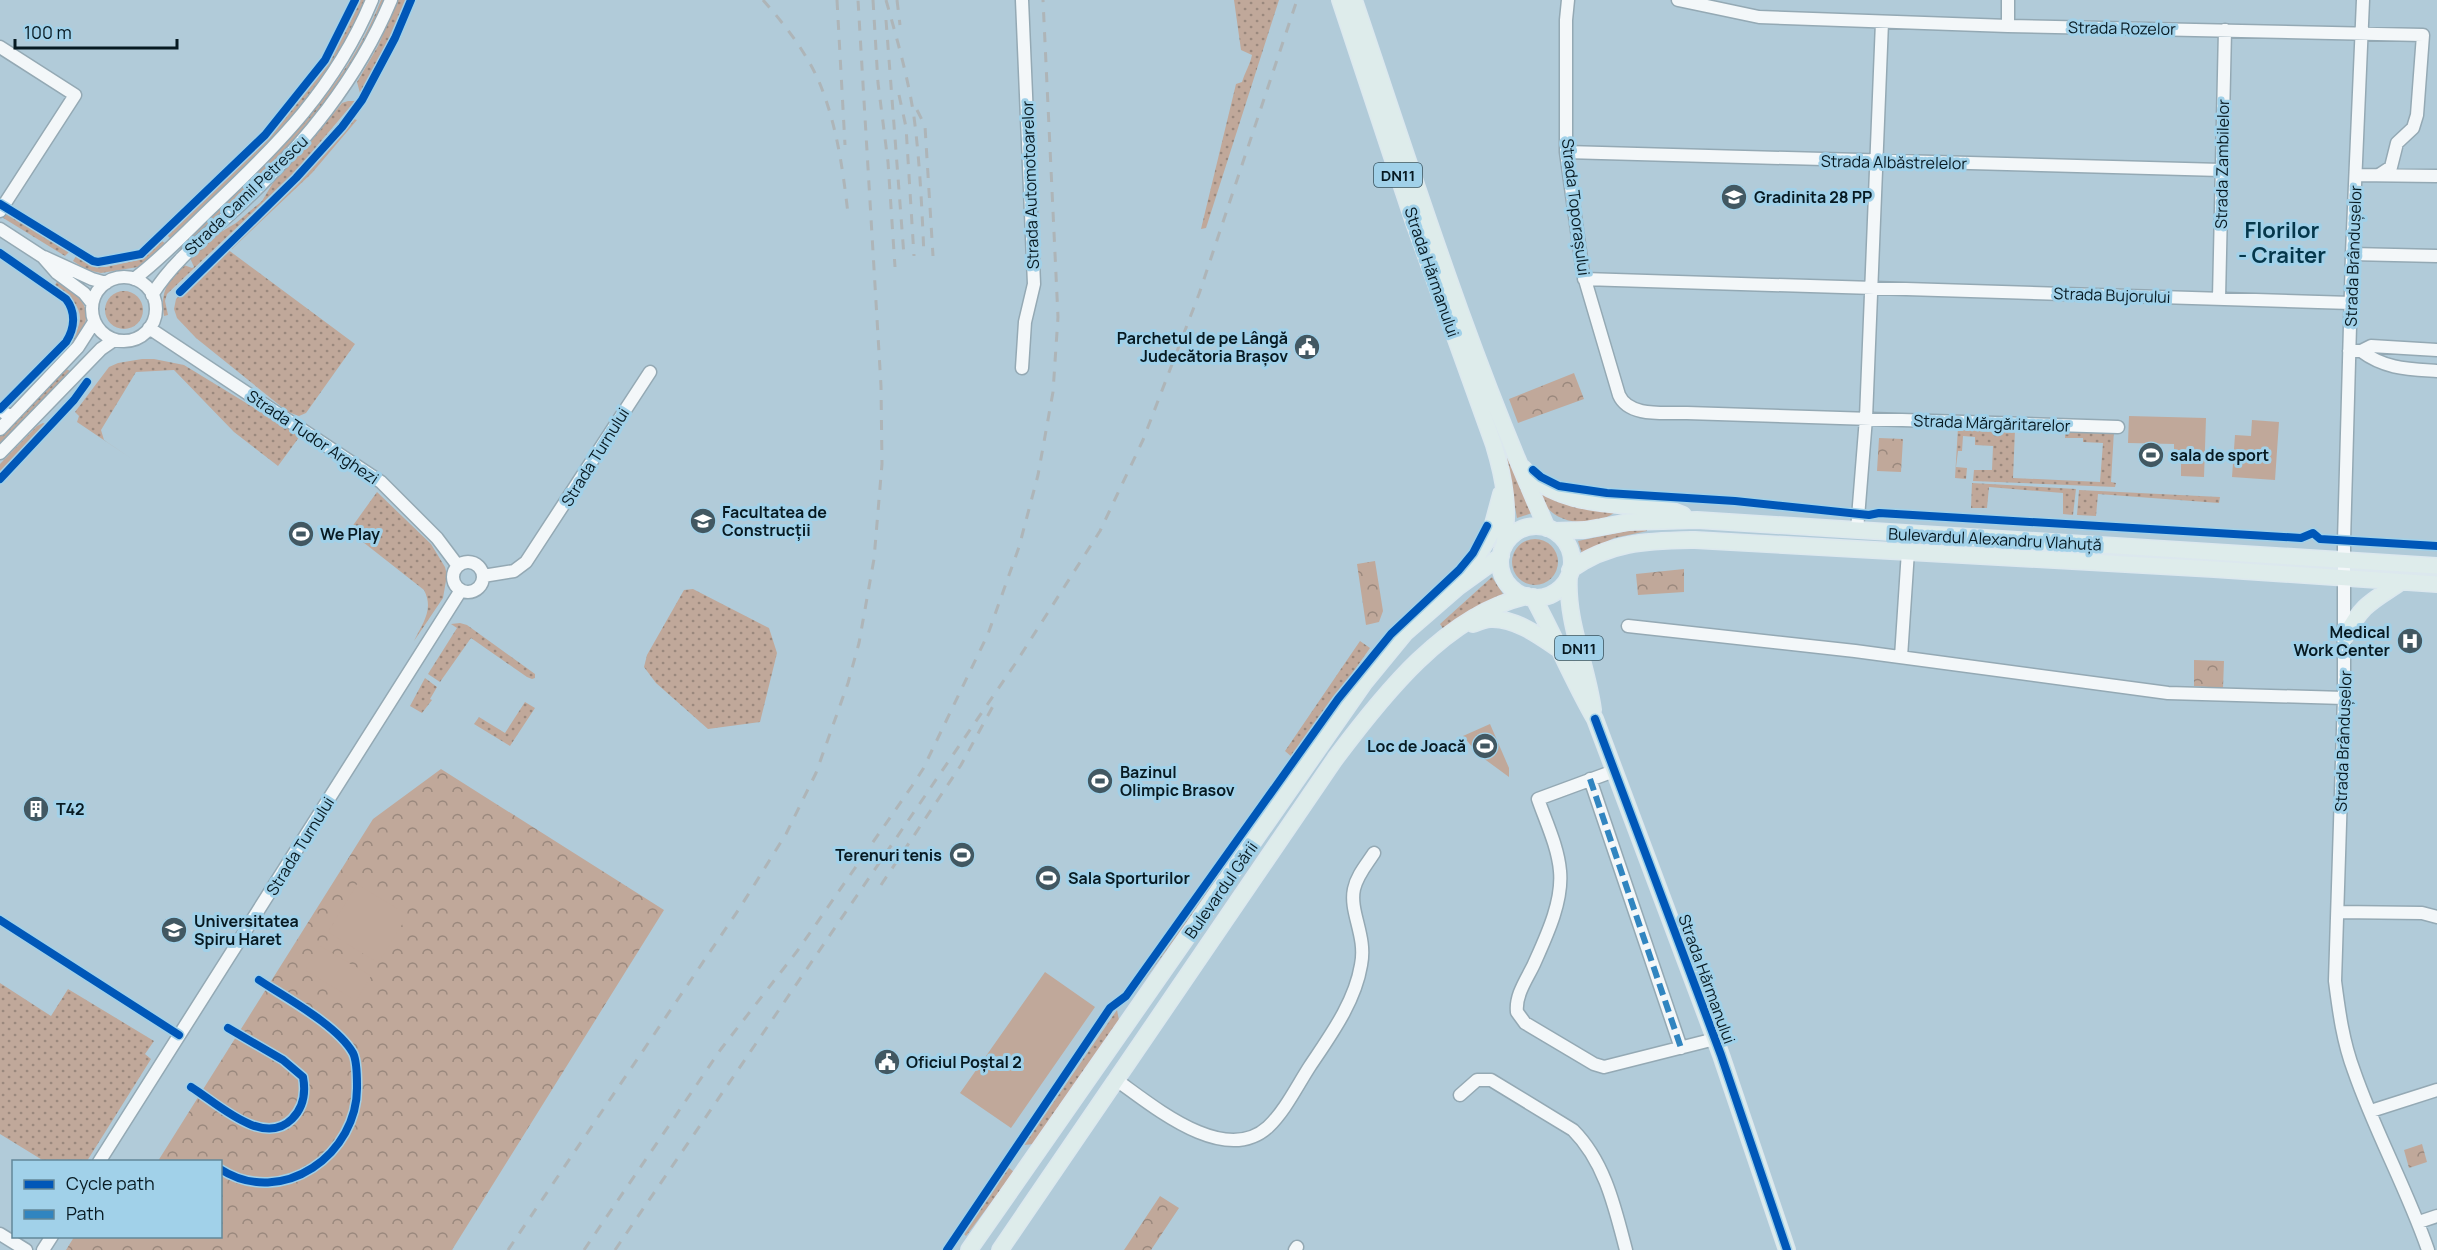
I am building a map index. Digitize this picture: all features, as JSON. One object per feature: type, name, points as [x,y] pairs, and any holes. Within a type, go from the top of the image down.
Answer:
[{"type":"main road","name":"Strada Hărmanului","points":[[1340,0],[1413,220],[1494,445],[1507,507],[1502,551]]},
{"type":"main road","name":"Strada Hărmanului","points":[[1354,0],[1446,274],[1514,454],[1550,529]]},
{"type":"main road","points":[[1514,454],[1531,477],[1553,492],[1574,498],[1670,510],[1697,520]]},
{"type":"main road","points":[[1458,586],[1472,568],[1490,535],[1503,482]]},
{"type":"main road","name":"Bulevardul Alexandru Vlahuță","points":[[1550,529],[1585,530],[1629,522],[1697,520],[2437,566]]},
{"type":"main road","points":[[1537,526],[1550,529],[1569,548],[1569,573],[1560,588],[1552,594],[1530,597],[1507,584],[1501,569],[1502,551],[1517,531],[1537,526]]},
{"type":"main road","name":"Bulevardul Alexandru Vlahuță","points":[[1569,573],[1583,561],[1621,545],[1647,541],[1695,540],[2437,584]]},
{"type":"main road","name":"Bulevardul Gării","points":[[969,1250],[1364,683],[1394,645],[1458,586],[1502,551]]},
{"type":"main road","name":"Strada Hărmanului","points":[[1569,573],[1567,595],[1572,623],[1589,679],[1595,719]]},
{"type":"main road","points":[[2345,637],[2355,618],[2365,606],[2401,582]]},
{"type":"main road","name":"Strada Hărmanului","points":[[1530,597],[1561,651],[1576,687],[1595,719],[1714,1039],[1787,1250]]},
{"type":"main road","name":"Bulevardul Gării","points":[[1000,1250],[1335,759],[1388,691],[1421,658],[1492,606],[1530,597]]},
{"type":"main road","points":[[1461,627],[1490,618],[1504,621],[1535,633],[1561,651]]},
{"type":"street","name":"Strada Camil Petrescu","points":[[134,279],[261,161],[297,122],[335,71],[372,0]]},
{"type":"street","name":"Strada Camil Petrescu","points":[[152,295],[160,282],[183,257],[256,189],[308,135],[350,80],[369,47],[391,0]]},
{"type":"street","name":"Strada Automotoarelor","points":[[1022,0],[1034,284],[1026,322],[1022,368]]},
{"type":"street","name":"Strada Toporașului","points":[[1568,0],[1566,152],[1584,279],[1619,395],[1627,406]]},
{"type":"street","name":"Strada Rozelor","points":[[1678,0],[1759,17],[2008,26],[2423,35],[2420,96],[2416,122],[2413,128],[2397,143],[2391,168],[2379,175]]},
{"type":"street","points":[[2008,0],[2008,26]]},
{"type":"street","name":"Strada Brândușelor","points":[[2363,0],[2352,254],[2351,303],[2355,351],[2344,561],[2344,698],[2335,981],[2341,1025],[2354,1071],[2419,1222],[2428,1250]]},
{"type":"street","points":[[1857,530],[1866,418],[1882,22]]},
{"type":"street","name":"Strada Zambilelor","points":[[2219,298],[2225,30]]},
{"type":"street","points":[[0,47],[75,95],[0,211]]},
{"type":"street","name":"Strada Albăstrelelor","points":[[1566,152],[2221,170]]},
{"type":"street","points":[[2356,175],[2437,176]]},
{"type":"street","points":[[0,229],[43,257],[106,283]]},
{"type":"street","points":[[2352,254],[2437,256]]},
{"type":"street","points":[[43,257],[57,273],[84,293],[92,303]]},
{"type":"street","points":[[116,278],[134,279],[148,288],[152,295],[155,314],[149,328],[140,337],[132,340],[114,340],[106,336],[94,322],[92,303],[96,294],[106,283],[116,278]]},
{"type":"street","name":"Strada Bujorului","points":[[1584,279],[2351,303]]},
{"type":"street","points":[[0,429],[78,347],[94,322]]},
{"type":"street","name":"Strada Tudor Arghezi","points":[[149,328],[381,482],[437,537],[459,566]]},
{"type":"street","points":[[0,453],[101,349],[114,340]]},
{"type":"street","points":[[2355,351],[2371,346],[2437,350]]},
{"type":"street","points":[[2355,351],[2395,368],[2437,371]]},
{"type":"street","name":"Strada Turnului","points":[[483,576],[514,571],[526,562],[650,372]]},
{"type":"street","name":"Strada Mărgăritarelor","points":[[1627,406],[1633,410],[1648,411],[2118,427]]},
{"type":"street","points":[[0,410],[11,417]]},
{"type":"street","points":[[1901,657],[1908,551]]},
{"type":"street","points":[[468,562],[475,564],[483,576],[478,588],[470,592],[461,590],[453,579],[459,566],[468,562]]},
{"type":"street","name":"Strada Turnului","points":[[100,1160],[461,590]]},
{"type":"street","points":[[1628,626],[1901,657],[2168,693],[2344,698]]},
{"type":"street","points":[[1614,771],[1538,799],[1558,859],[1561,881],[1547,930],[1518,997],[1517,1012],[1525,1023],[1600,1066],[1611,1066],[1714,1039]]},
{"type":"street","points":[[1590,779],[1681,1048]]},
{"type":"street","points":[[1115,1079],[1196,1132],[1226,1141],[1253,1137],[1266,1129],[1284,1107],[1351,998],[1361,966],[1363,945],[1353,903],[1354,887],[1374,853]]},
{"type":"street","points":[[2338,912],[2422,913],[2437,917]]},
{"type":"street","points":[[1460,1095],[1477,1080],[1491,1080],[1573,1130],[1597,1161],[1626,1250]]},
{"type":"street","points":[[2371,1111],[2437,1090]]},
{"type":"street","points":[[2419,1222],[2437,1216]]},
{"type":"street","points":[[0,1234],[26,1250]]},
{"type":"green space","points":[[360,0],[366,0],[345,43],[320,84],[301,109],[254,160],[170,238],[166,234],[250,155],[301,98],[324,68],[344,35]]},
{"type":"green space","points":[[381,0],[386,0],[362,47],[342,82],[319,115],[263,176],[182,251],[178,247],[266,163],[320,103],[364,37]]},
{"type":"green space","points":[[398,0],[408,0],[384,52],[360,93],[357,82],[378,46]]},
{"type":"green space","points":[[1234,0],[1279,0],[1206,228],[1201,229],[1236,84],[1242,82],[1252,55],[1241,50]]},
{"type":"green space","points":[[355,101],[294,173],[167,294],[165,301],[168,315],[164,316],[164,294],[173,276],[184,265],[194,267],[190,258],[211,238],[236,223],[262,201],[277,176],[312,140],[342,103]]},
{"type":"green space","points":[[354,119],[357,120],[312,173],[232,249],[229,247],[315,164]]},
{"type":"green space","points":[[0,209],[69,252],[65,256],[0,216]]},
{"type":"green space","points":[[162,241],[166,244],[145,265],[138,267],[101,273],[87,270],[73,261],[76,256],[95,267],[106,267],[143,259]]},
{"type":"green space","points":[[227,249],[355,344],[306,413],[299,416],[288,412],[196,338],[177,318],[174,309],[176,299]]},
{"type":"green space","points":[[58,280],[79,298],[86,314],[81,332],[65,353],[62,350],[76,331],[80,316],[73,301],[55,285]]},
{"type":"green space","points":[[124,291],[131,292],[137,297],[142,303],[142,317],[137,323],[131,328],[124,329],[117,328],[111,323],[106,317],[105,310],[106,303],[111,297],[117,292]]},
{"type":"green space","points":[[142,359],[184,365],[300,436],[278,466],[234,432],[174,370],[136,372],[101,430],[104,440],[132,459],[77,422],[79,416],[75,412],[109,367]]},
{"type":"green space","points":[[66,369],[70,371],[0,443],[0,436]]},
{"type":"green space","points":[[1574,373],[1584,399],[1518,423],[1509,399]]},
{"type":"green space","points":[[2129,416],[2206,418],[2204,477],[2181,476],[2181,462],[2174,461],[2174,444],[2128,443]]},
{"type":"green space","points":[[2252,420],[2279,422],[2275,480],[2232,477],[2235,435],[2251,436]]},
{"type":"green space","points":[[43,423],[49,425],[0,476],[0,464],[37,426]]},
{"type":"green space","points":[[1958,427],[2015,430],[2013,478],[2100,482],[2103,443],[2083,442],[2083,438],[2065,438],[2065,428],[2114,430],[2111,482],[2116,483],[2115,487],[1973,481],[1974,470],[1992,470],[1993,446],[1975,445],[1975,437],[1963,436],[1962,451],[1958,451],[1956,467],[1967,468],[1966,479],[1955,478]]},
{"type":"green space","points":[[1879,438],[1903,439],[1901,472],[1877,471]]},
{"type":"green space","points":[[1505,451],[1532,513],[1517,518]]},
{"type":"green space","points":[[1972,483],[2076,489],[2073,515],[2063,514],[2063,493],[1989,487],[1987,508],[1971,508]]},
{"type":"green space","points":[[2079,490],[2220,497],[2219,503],[2098,494],[2096,516],[2077,515]]},
{"type":"green space","points":[[377,492],[431,544],[445,567],[447,575],[443,598],[414,641],[428,610],[424,590],[349,531]]},
{"type":"green space","points":[[1540,492],[1561,503],[1618,510],[1597,520],[1573,521],[1551,512]]},
{"type":"green space","points":[[1646,527],[1647,531],[1614,538],[1582,554],[1578,541]]},
{"type":"green space","points":[[1540,539],[1552,545],[1557,553],[1557,571],[1552,579],[1544,584],[1530,585],[1518,579],[1513,571],[1512,557],[1518,545],[1526,540]]},
{"type":"green space","points":[[1375,561],[1383,611],[1379,622],[1366,625],[1357,564]]},
{"type":"green space","points":[[1684,569],[1684,592],[1638,595],[1636,574]]},
{"type":"green space","points":[[1492,577],[1503,594],[1444,630],[1440,624]]},
{"type":"green space","points":[[693,589],[769,628],[777,653],[760,722],[708,729],[656,683],[644,667],[647,655],[684,590]]},
{"type":"green space","points":[[451,624],[467,625],[535,674],[535,678],[527,677],[471,638],[440,682],[428,674],[457,628]]},
{"type":"green space","points":[[1360,641],[1370,648],[1293,758],[1285,751]]},
{"type":"green space","points":[[2194,660],[2224,661],[2223,688],[2194,686]]},
{"type":"green space","points":[[425,678],[437,687],[430,699],[432,700],[422,713],[410,706]]},
{"type":"green space","points":[[525,702],[535,708],[510,746],[474,724],[479,717],[505,733]]},
{"type":"green space","name":"Loc de Joacă","points":[[1490,724],[1509,768],[1509,777],[1479,755],[1463,736]]},
{"type":"green space","points":[[441,769],[664,910],[452,1250],[66,1250],[73,1238],[222,1238],[222,1160],[159,1160],[373,819]]},
{"type":"green space","points":[[1221,866],[1223,874],[1134,994],[1132,991]]},
{"type":"green space","points":[[357,884],[408,915],[378,963],[328,932]]},
{"type":"green space","points":[[320,946],[371,976],[356,1001],[305,970]]},
{"type":"green space","points":[[1045,972],[1095,1007],[1011,1128],[960,1093]]},
{"type":"green space","points":[[0,983],[51,1016],[68,989],[154,1041],[145,1054],[151,1059],[88,1160],[42,1160],[0,1134]]},
{"type":"green space","points":[[1117,1010],[1119,1020],[1116,1029],[1034,1144],[1024,1145]]},
{"type":"green space","points":[[2422,1144],[2427,1162],[2409,1168],[2404,1150]]},
{"type":"green space","points":[[1008,1167],[1014,1172],[966,1236],[963,1233],[965,1229]]},
{"type":"green space","points":[[1160,1196],[1179,1208],[1151,1250],[1124,1250]]},
{"type":"railway","points":[[763,0],[795,40],[820,84],[835,132],[848,214]]},
{"type":"railway","points":[[837,0],[845,145]]},
{"type":"railway","points":[[508,1250],[741,906],[786,834],[816,773],[848,683],[859,643],[874,559],[882,464],[881,386],[858,0]]},
{"type":"railway","points":[[873,0],[878,83],[888,162],[895,267]]},
{"type":"railway","points":[[886,0],[914,117],[924,256]]},
{"type":"railway","points":[[897,0],[900,25]]},
{"type":"railway","points":[[584,1250],[721,1049],[798,950],[912,786],[923,769],[988,634],[1019,547],[1038,475],[1053,392],[1058,317],[1043,0]]},
{"type":"railway","points":[[615,1250],[1015,664],[1100,531],[1143,440],[1199,294],[1297,0]]},
{"type":"railway","points":[[886,20],[904,256]]},
{"type":"railway","points":[[899,95],[906,127],[914,256]]},
{"type":"railway","points":[[917,110],[925,126],[933,256]]},
{"type":"railway","points":[[881,885],[961,765],[993,706]]},
{"type":"marked path","points":[[1590,779],[1681,1048]]},
{"type":"cycle path","points":[[0,204],[93,261],[141,254],[265,135],[325,60],[355,0]]},
{"type":"cycle path","points":[[180,292],[296,178],[342,127],[362,100],[395,38],[411,0]]},
{"type":"cycle path","points":[[0,253],[66,299],[73,315],[71,331],[66,342],[0,409]]},
{"type":"cycle path","points":[[0,479],[74,400],[87,382]]},
{"type":"cycle path","points":[[1533,470],[1559,486],[1607,493],[1735,501],[1869,515],[1879,513],[2301,538],[2313,533],[2320,539],[2437,546]]},
{"type":"cycle path","points":[[947,1250],[1110,1008],[1126,996],[1338,699],[1391,634],[1459,570],[1473,553],[1487,526]]},
{"type":"cycle path","points":[[1595,719],[1721,1055],[1787,1250]]},
{"type":"cycle path","points":[[0,920],[179,1035]]},
{"type":"cycle path","points":[[222,1170],[244,1180],[268,1182],[291,1178],[312,1168],[331,1152],[345,1133],[354,1110],[357,1085],[353,1053],[323,1022],[259,980]]},
{"type":"cycle path","points":[[191,1087],[227,1112],[254,1126],[280,1127],[292,1119],[299,1110],[304,1094],[303,1077],[283,1060],[228,1028]]},
{"type":"place","name":"Gradinita 28 PP","points":[[1734,197]]},
{"type":"place","name":"Parchetul de pe Lângă Judecătoria Brașov","points":[[1307,347]]},
{"type":"place","name":"sala de sport","points":[[2151,455]]},
{"type":"place","name":"Facultatea de Construcții","points":[[703,521]]},
{"type":"place","name":"We Play","points":[[301,534]]},
{"type":"place","name":"Medical Work Center","points":[[2410,641]]},
{"type":"place","name":"Loc de Joacă","points":[[1485,746]]},
{"type":"place","name":"Bazinul Olimpic Brasov","points":[[1100,781]]},
{"type":"place","name":"T42","points":[[36,809]]},
{"type":"place","name":"Terenuri tenis","points":[[962,855]]},
{"type":"place","name":"Sala Sporturilor","points":[[1048,878]]},
{"type":"place","name":"Universitatea Spiru Haret","points":[[174,930]]},
{"type":"place","name":"Oficiul Poștal 2","points":[[887,1062]]},
{"type":"district","name":"Florilor - Craiter","points":[[2282,242]]}]
